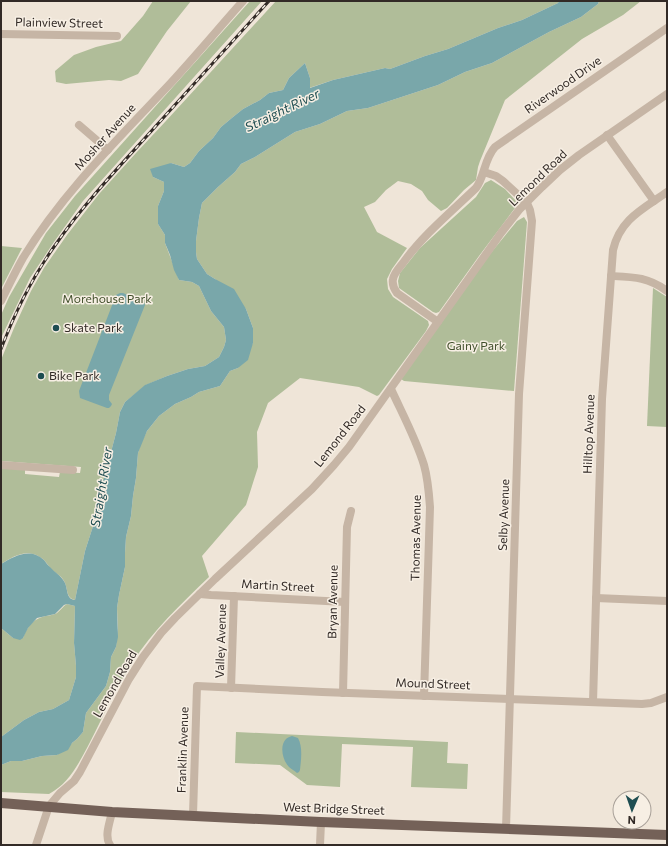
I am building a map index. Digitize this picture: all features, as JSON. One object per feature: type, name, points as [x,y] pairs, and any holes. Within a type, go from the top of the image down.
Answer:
[{"type":"main road","name":"West Bridge Street","points":[[1,803],[112,812],[320,822],[667,835]]},
{"type":"street","name":"Mosher Avenue","points":[[1,301],[17,268],[37,237],[66,198],[244,1]]},
{"type":"street","name":"Riverwood Drive","points":[[438,322],[397,293],[394,289],[394,276],[411,251],[476,188],[480,183],[488,157],[495,147],[667,28]]},
{"type":"street","name":"Plainview Street","points":[[1,34],[117,36]]},
{"type":"street","name":"Lemond Road","points":[[49,806],[60,793],[74,781],[80,772],[129,679],[161,633],[252,544],[312,489],[334,465],[391,389],[501,233],[527,203],[560,170],[607,135],[667,94]]},
{"type":"street","points":[[79,125],[108,150]]},
{"type":"street","points":[[607,135],[654,201]]},
{"type":"street","points":[[484,172],[496,176],[503,181],[527,203]]},
{"type":"street","name":"Hilltop Avenue","points":[[593,702],[602,398],[614,243],[621,228],[627,221],[667,192]]},
{"type":"street","name":"Selby Avenue","points":[[506,829],[519,394],[532,221],[527,203]]},
{"type":"street","points":[[611,276],[647,280],[655,283],[667,292]]},
{"type":"street","name":"Thomas Avenue","points":[[391,389],[424,464],[429,491],[430,507],[424,696]]},
{"type":"street","points":[[1,465],[73,470]]},
{"type":"street","name":"Bryan Avenue","points":[[343,693],[346,602],[346,527],[351,511]]},
{"type":"street","name":"Martin Street","points":[[200,594],[346,602]]},
{"type":"street","name":"Valley Avenue","points":[[231,688],[234,596]]},
{"type":"street","points":[[596,598],[667,601]]},
{"type":"street","name":"Mound Street","points":[[197,686],[642,704],[651,703],[667,697]]},
{"type":"street","name":"Franklin Avenue","points":[[193,815],[197,686]]},
{"type":"street","points":[[36,845],[49,806]]},
{"type":"street","points":[[110,845],[108,834],[112,812]]},
{"type":"street","points":[[320,822],[320,845]]},
{"type":"green space","points":[[153,1],[191,1],[167,31],[138,74],[121,81],[109,80],[66,84],[56,82],[55,71],[74,55],[96,47],[121,41],[143,16]]},
{"type":"green space","points":[[250,1],[262,1],[83,201],[30,278],[1,338],[1,315],[9,297],[46,233],[75,196]]},
{"type":"green space","name":"Morehouse Park","points":[[276,1],[559,1],[558,3],[522,20],[498,28],[448,49],[390,69],[385,68],[333,80],[309,88],[310,78],[305,63],[289,78],[283,90],[269,93],[260,100],[243,109],[221,127],[190,163],[184,167],[171,163],[153,177],[164,182],[164,191],[158,206],[158,224],[165,235],[165,243],[179,280],[192,282],[199,286],[211,311],[224,327],[226,340],[219,357],[205,366],[188,369],[146,385],[125,402],[120,412],[96,517],[85,551],[75,600],[72,599],[69,596],[65,583],[59,575],[38,556],[27,553],[17,555],[1,564],[1,468],[25,469],[25,474],[59,477],[60,472],[80,473],[81,467],[1,461],[1,360],[31,291],[44,268],[67,235],[99,194]]},
{"type":"green space","points":[[599,1],[641,1],[623,15],[582,39],[505,100],[480,161],[476,180],[447,208],[441,211],[428,200],[422,191],[411,184],[398,181],[386,190],[375,202],[364,207],[377,232],[407,248],[392,269],[387,279],[388,289],[393,297],[428,321],[429,325],[426,331],[377,396],[359,387],[300,378],[268,403],[257,432],[258,467],[246,505],[202,556],[209,577],[168,618],[140,651],[118,686],[80,760],[62,785],[49,794],[1,792],[1,765],[11,761],[22,761],[42,756],[57,755],[77,739],[83,732],[86,713],[106,686],[110,672],[111,657],[116,647],[118,628],[117,608],[125,567],[126,537],[131,516],[138,453],[147,431],[159,416],[175,404],[199,392],[220,386],[230,371],[238,368],[253,343],[253,328],[246,309],[215,279],[207,274],[197,259],[196,241],[202,203],[235,172],[241,164],[295,132],[320,124],[347,111],[368,108],[438,85],[465,72],[492,63],[549,32],[581,17],[598,4]]},
{"type":"green space","points":[[491,180],[505,189],[516,201],[515,208],[439,312],[433,312],[399,288],[398,281],[400,273],[420,248],[476,197],[485,183]]},
{"type":"green space","name":"Gainy Park","points":[[524,217],[527,222],[514,391],[404,381],[401,379],[490,254],[517,221]]},
{"type":"green space","points":[[1,246],[22,248],[1,289]]},
{"type":"green space","points":[[653,288],[667,297],[667,427],[647,426]]},
{"type":"green space","points":[[67,604],[75,606],[74,643],[76,677],[69,700],[53,709],[39,712],[24,720],[1,737],[1,628],[13,638],[23,638],[28,628],[35,620],[57,613]]},
{"type":"green space","points":[[236,732],[448,742],[447,763],[468,764],[467,789],[411,787],[413,747],[342,744],[340,787],[307,785],[280,765],[235,763]]},
{"type":"water","name":"Straight River","points":[[559,1],[599,1],[598,4],[581,17],[549,32],[492,63],[465,72],[438,85],[368,108],[347,111],[320,124],[295,132],[241,164],[235,172],[202,203],[196,241],[197,259],[207,274],[234,289],[246,309],[253,328],[253,343],[248,360],[238,368],[230,371],[220,386],[199,392],[175,404],[159,416],[147,431],[138,453],[131,516],[126,537],[125,567],[117,608],[118,637],[116,647],[111,657],[110,672],[106,686],[86,713],[83,732],[72,743],[68,750],[57,755],[42,756],[22,761],[11,761],[1,765],[1,737],[24,720],[39,712],[53,709],[69,700],[76,677],[76,666],[74,643],[75,606],[67,604],[55,614],[37,618],[20,640],[13,638],[1,628],[1,564],[22,554],[28,553],[39,556],[62,578],[70,598],[75,600],[85,551],[96,517],[120,412],[125,402],[145,385],[188,369],[205,366],[219,357],[226,340],[224,327],[211,311],[199,286],[192,282],[179,280],[174,270],[165,243],[165,235],[158,224],[158,206],[164,191],[164,182],[153,177],[150,169],[171,163],[184,167],[190,163],[221,127],[243,109],[260,100],[269,93],[283,90],[289,78],[305,63],[310,78],[310,88],[333,80],[385,68],[390,69],[448,49],[498,28],[522,20],[558,3]]},
{"type":"water","points":[[120,293],[144,302],[145,305],[109,395],[109,400],[112,404],[109,408],[107,408],[80,398],[79,391],[116,295]]},
{"type":"water","points":[[292,736],[298,738],[301,745],[300,770],[297,773],[287,764],[282,749],[286,739]]},
{"type":"railway","points":[[1,349],[18,308],[32,282],[67,228],[104,184],[269,1]]},
{"type":"place","name":"Skate Park","points":[[56,328]]},
{"type":"place","name":"Bike Park","points":[[41,376]]}]
